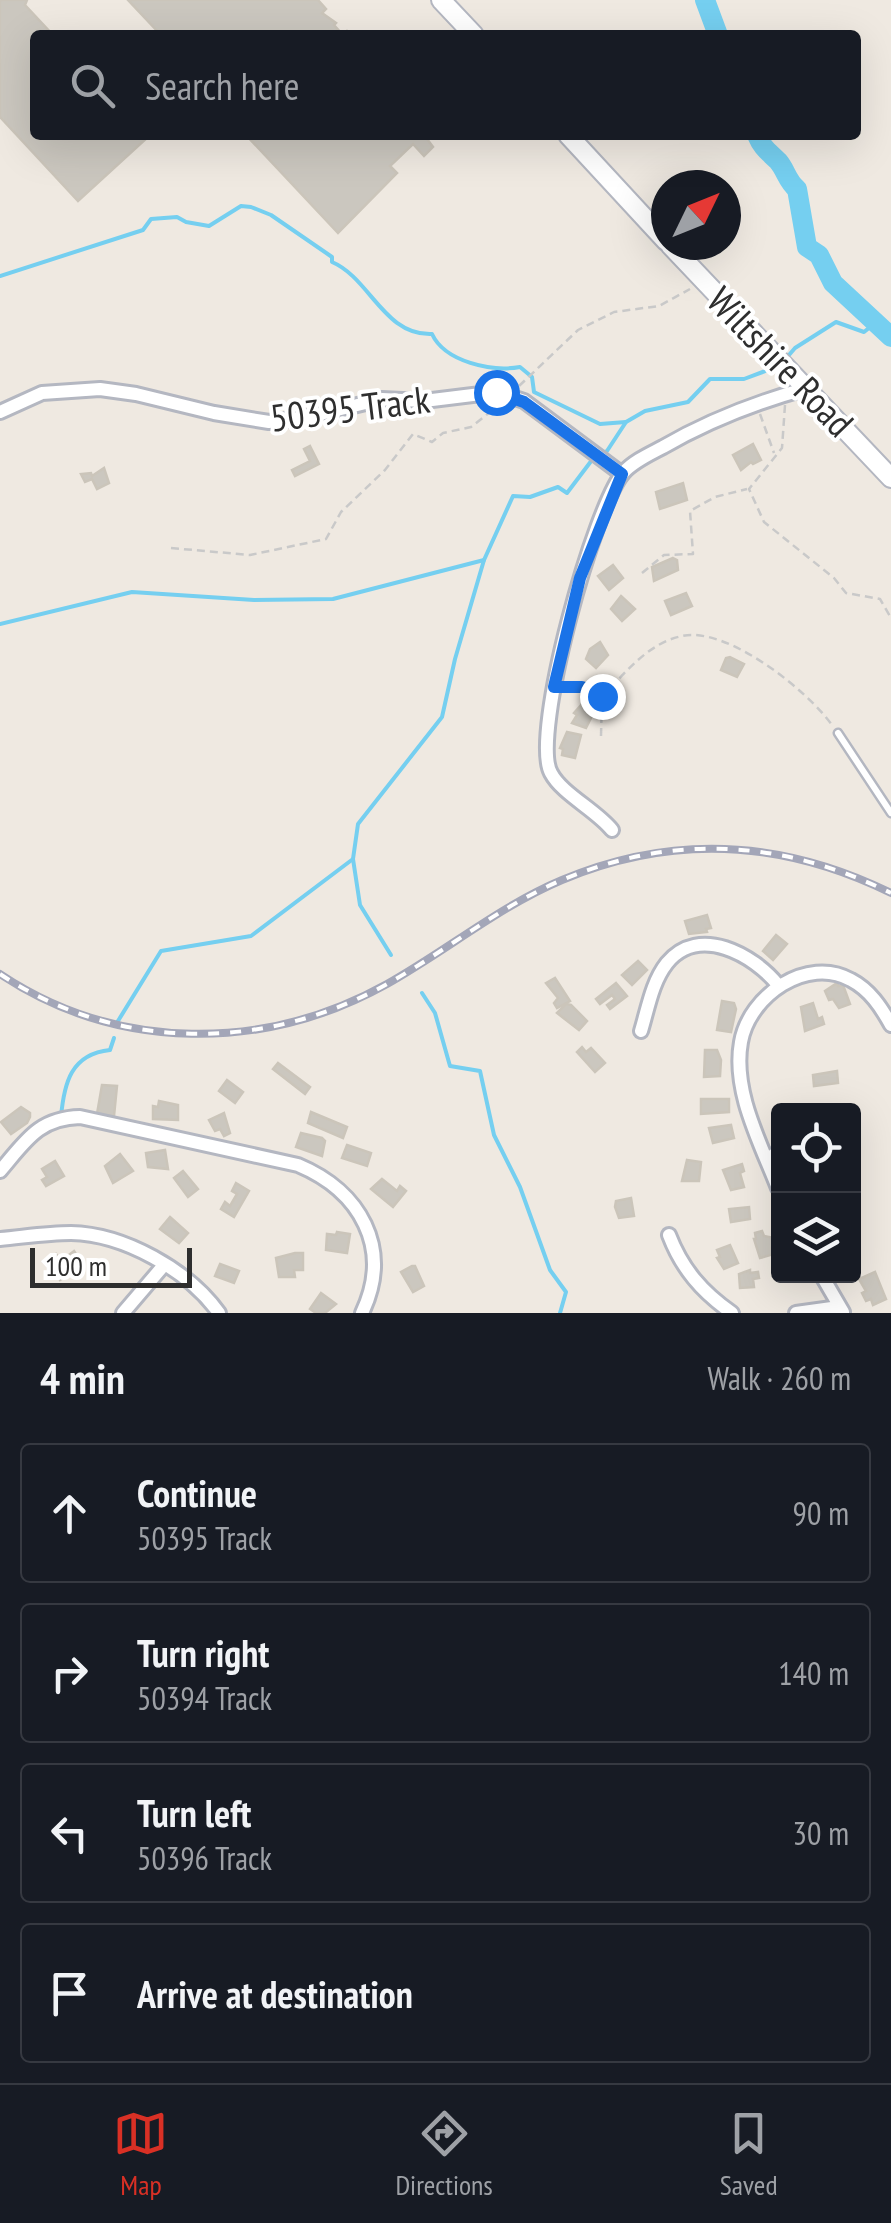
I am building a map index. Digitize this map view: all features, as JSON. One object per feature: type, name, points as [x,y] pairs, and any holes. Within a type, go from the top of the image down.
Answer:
[{"type":"street","points":[[441,0],[469,30]]},
{"type":"street","name":"Wiltshire Road","points":[[573,140],[651,225]]},
{"type":"street","name":"Wiltshire Road","points":[[684,260],[891,478]]},
{"type":"street","name":"50395 Track","points":[[0,412],[42,393],[78,389],[136,394],[269,422],[382,400],[424,401],[496,392],[511,396]]},
{"type":"street","points":[[612,830],[550,773],[545,750],[554,687],[580,578],[622,474],[676,439],[756,403],[804,389]]},
{"type":"street","points":[[511,396],[542,414],[622,474]]},
{"type":"street","points":[[641,1031],[657,979],[670,960],[686,950],[717,946],[737,950],[762,967],[778,985]]},
{"type":"street","points":[[771,1170],[745,1097],[740,1056],[746,1024],[778,985],[818,973],[848,977],[872,996],[891,1025]]},
{"type":"street","points":[[0,1171],[32,1134],[48,1122],[80,1116],[298,1165],[340,1190],[366,1226],[374,1265],[369,1299],[362,1313]]},
{"type":"street","points":[[670,1234],[680,1261],[692,1278],[732,1313]]},
{"type":"street","points":[[0,1239],[86,1235],[108,1240],[164,1265],[193,1284],[219,1313]]},
{"type":"street","points":[[123,1313],[164,1265]]},
{"type":"street","points":[[796,1313],[841,1310],[826,1283]]},
{"type":"lane","points":[[838,733],[891,813]]},
{"type":"lane","points":[[766,1158],[771,1154]]},
{"type":"path","points":[[171,548],[250,555],[326,539],[341,512],[385,470],[414,434],[432,442],[443,433],[472,428],[578,330],[614,312],[659,306],[703,281]]},
{"type":"path","points":[[642,574],[664,555],[693,554],[690,511],[715,497],[749,489],[782,448],[785,402]]},
{"type":"path","points":[[756,403],[775,457]]},
{"type":"path","points":[[749,489],[764,522],[834,578],[846,593],[880,599],[891,618]]},
{"type":"path","points":[[601,736],[602,696],[640,657],[678,637],[700,635],[724,642],[790,681],[818,706],[838,733]]},
{"type":"path","points":[[554,687],[582,687],[602,696]]},
{"type":"building","points":[[0,0],[27,0],[25,5],[48,30],[30,30],[30,140],[145,140],[78,201],[0,117]]},
{"type":"building","points":[[128,0],[318,0],[326,9],[322,13],[336,23],[338,30],[156,30]]},
{"type":"building","points":[[251,140],[428,140],[433,147],[424,156],[413,144],[390,166],[397,173],[338,233]]},
{"type":"building","points":[[753,444],[761,460],[741,470],[733,455]]},
{"type":"building","points":[[310,446],[319,464],[295,476],[292,470],[310,461],[304,449]]},
{"type":"building","points":[[104,468],[109,483],[97,489],[92,479],[85,482],[81,474],[92,476]]},
{"type":"building","points":[[683,483],[687,500],[660,509],[656,492]]},
{"type":"building","points":[[673,558],[678,570],[654,581],[652,567]]},
{"type":"building","points":[[613,565],[623,578],[609,590],[598,576]]},
{"type":"building","points":[[686,593],[692,606],[671,615],[665,601]]},
{"type":"building","points":[[621,596],[635,609],[622,621],[611,609]]},
{"type":"building","points":[[600,642],[608,655],[596,668],[586,659],[590,649]]},
{"type":"building","points":[[730,657],[744,664],[737,677],[721,670]]},
{"type":"building","points":[[581,705],[594,712],[586,728],[572,723]]},
{"type":"building","points":[[567,732],[581,735],[575,758],[562,755],[560,748]]},
{"type":"building","points":[[707,915],[711,928],[689,934],[685,921]]},
{"type":"building","points":[[776,935],[787,944],[773,960],[763,951]]},
{"type":"building","points":[[638,961],[647,970],[632,985],[622,975]]},
{"type":"building","points":[[555,978],[570,1001],[557,1008],[554,1003],[558,998],[546,983]]},
{"type":"building","points":[[616,983],[627,996],[610,1009],[607,1005],[615,999],[612,995],[600,1004],[596,999]]},
{"type":"building","points":[[837,983],[843,985],[850,1004],[839,1008],[825,991]]},
{"type":"building","points":[[722,1001],[734,1003],[736,1009],[731,1032],[717,1030]]},
{"type":"building","points":[[813,1003],[824,1024],[805,1031],[801,1007]]},
{"type":"building","points":[[566,1004],[587,1021],[579,1030],[557,1013]]},
{"type":"building","points":[[582,1047],[586,1052],[591,1048],[605,1063],[595,1072],[577,1052]]},
{"type":"building","points":[[705,1050],[717,1050],[720,1076],[704,1077]]},
{"type":"building","points":[[278,1063],[310,1087],[305,1094],[273,1069]]},
{"type":"building","points":[[837,1071],[838,1083],[814,1086],[813,1075]]},
{"type":"building","points":[[227,1080],[243,1092],[235,1103],[219,1091]]},
{"type":"building","points":[[102,1085],[117,1086],[114,1116],[97,1114]]},
{"type":"building","points":[[701,1099],[729,1099],[729,1112],[701,1114]]},
{"type":"building","points":[[159,1101],[178,1105],[178,1120],[153,1119],[153,1106],[158,1107]]},
{"type":"building","points":[[21,1107],[30,1117],[11,1134],[1,1122]]},
{"type":"building","points":[[311,1112],[347,1127],[343,1138],[308,1123]]},
{"type":"building","points":[[224,1113],[230,1133],[224,1136],[220,1129],[215,1131],[209,1120]]},
{"type":"building","points":[[731,1125],[734,1138],[713,1143],[709,1128]]},
{"type":"building","points":[[301,1133],[325,1141],[322,1156],[296,1147]]},
{"type":"building","points":[[347,1145],[371,1153],[367,1166],[342,1158]]},
{"type":"building","points":[[165,1150],[168,1169],[148,1167],[146,1153]]},
{"type":"building","points":[[120,1154],[133,1171],[113,1183],[105,1166]]},
{"type":"building","points":[[687,1160],[701,1162],[699,1181],[682,1181]]},
{"type":"building","points":[[55,1161],[64,1176],[46,1186],[42,1180],[47,1177],[42,1169]]},
{"type":"building","points":[[742,1164],[744,1187],[731,1190],[723,1170]]},
{"type":"building","points":[[183,1171],[198,1189],[188,1197],[174,1178]]},
{"type":"building","points":[[382,1179],[397,1191],[400,1186],[406,1191],[393,1207],[371,1189]]},
{"type":"building","points":[[236,1183],[249,1191],[234,1217],[221,1209],[225,1202],[230,1206],[237,1194],[232,1191]]},
{"type":"building","points":[[631,1198],[634,1216],[619,1218],[616,1201]]},
{"type":"building","points":[[749,1207],[750,1219],[731,1222],[729,1209]]},
{"type":"building","points":[[170,1217],[188,1233],[179,1243],[160,1229]]},
{"type":"building","points":[[762,1231],[771,1237],[771,1255],[760,1258],[755,1233]]},
{"type":"building","points":[[327,1234],[350,1234],[347,1253],[326,1250]]},
{"type":"building","points":[[730,1245],[738,1263],[724,1269],[717,1250]]},
{"type":"building","points":[[74,1251],[83,1265],[60,1280],[48,1260],[56,1254],[61,1261]]},
{"type":"building","points":[[303,1253],[303,1270],[294,1270],[295,1277],[279,1277],[276,1258]]},
{"type":"building","points":[[220,1264],[239,1271],[234,1283],[215,1276]]},
{"type":"building","points":[[412,1266],[424,1286],[413,1292],[401,1272]]},
{"type":"building","points":[[758,1272],[759,1278],[753,1279],[754,1287],[740,1288],[739,1274]]},
{"type":"building","points":[[875,1272],[886,1299],[873,1305],[871,1299],[866,1301],[861,1278]]},
{"type":"building","points":[[321,1293],[336,1304],[325,1313],[316,1313],[310,1309]]},
{"type":"waterway","points":[[705,0],[716,30]]},
{"type":"waterway","points":[[760,140],[797,189],[807,247],[819,255],[833,283],[891,337]]},
{"type":"waterway","points":[[0,276],[143,230],[151,219],[177,217],[209,226],[241,206],[251,207],[271,215],[332,257],[332,262],[357,280],[401,326],[432,334],[447,352],[470,363],[520,367],[532,377],[534,392],[600,424],[626,422]]},
{"type":"waterway","points":[[789,355],[836,322],[864,332],[875,323]]},
{"type":"waterway","points":[[118,1021],[161,951],[251,936],[353,859],[358,824],[442,717],[484,560],[513,496],[530,497],[558,487],[567,493],[595,456],[607,451],[626,422],[645,411],[688,402],[710,379],[744,379],[768,370]]},
{"type":"waterway","points":[[0,624],[132,592],[254,600],[333,599],[484,560]]},
{"type":"waterway","points":[[353,859],[360,905],[391,955]]},
{"type":"waterway","points":[[422,993],[435,1013],[450,1066],[480,1071],[494,1135],[520,1187],[550,1270],[566,1292],[560,1313]]},
{"type":"waterway","points":[[61,1117],[72,1072],[86,1057],[110,1050],[114,1038]]},
{"type":"railway","points":[[0,974],[45,1000],[93,1018],[142,1029],[192,1034],[242,1031],[292,1022],[340,1006],[387,984],[539,891],[604,865],[645,855],[687,849],[769,853],[850,875],[891,893]]},
{"type":"route","points":[[496,392],[524,402],[622,474],[580,578],[554,687],[582,687],[602,696]]}]
